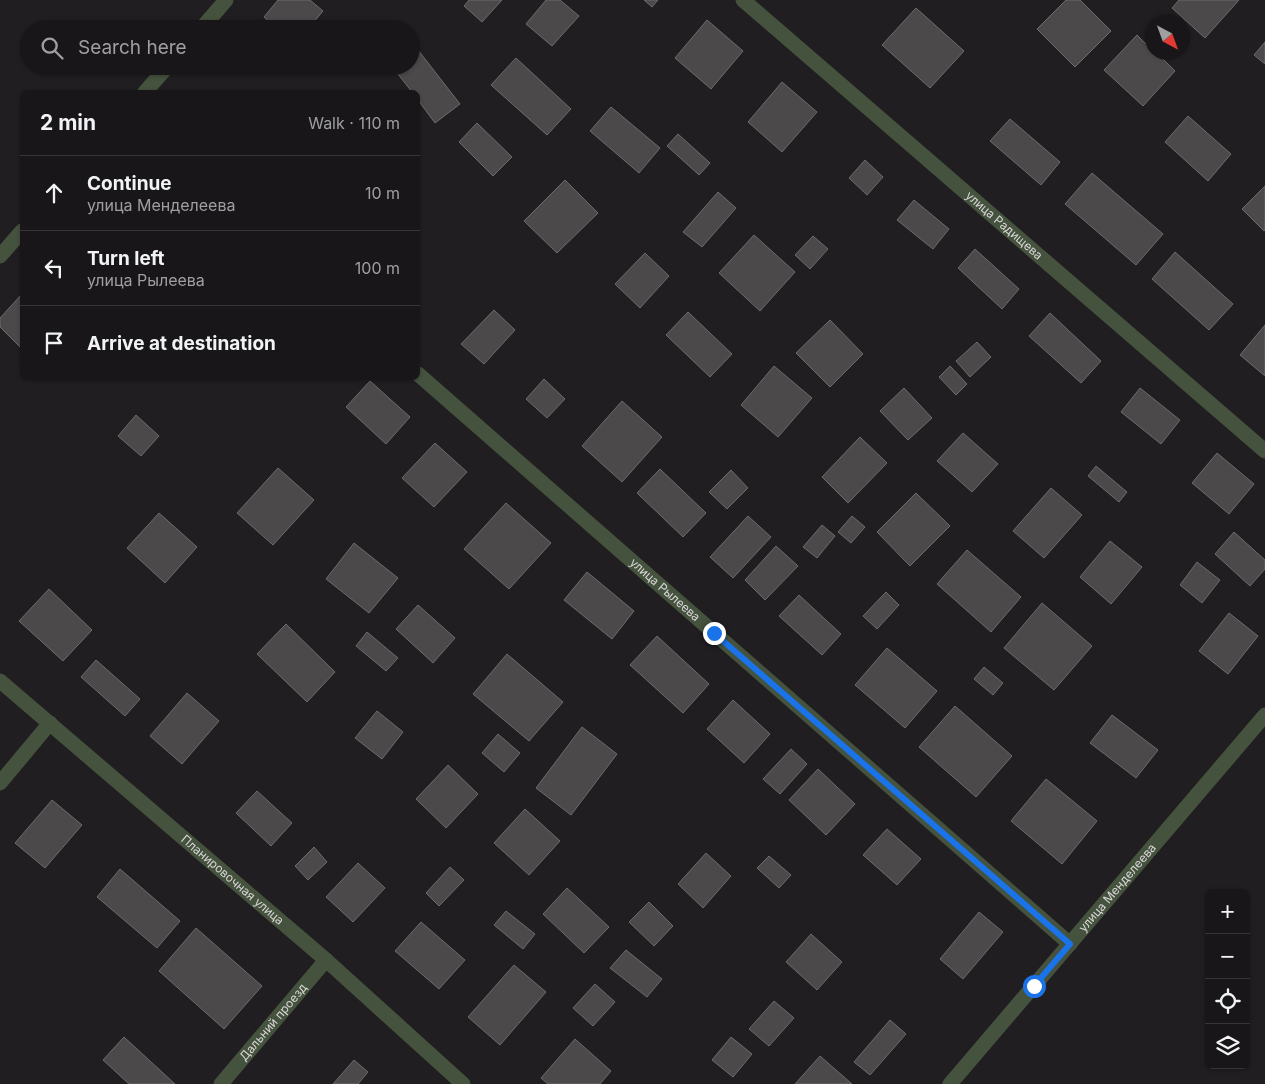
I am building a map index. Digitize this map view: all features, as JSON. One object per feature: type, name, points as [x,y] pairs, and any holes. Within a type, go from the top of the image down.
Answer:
[{"type":"street","points":[[209,20],[226,0]]},
{"type":"street","name":"улица Радищева","points":[[743,0],[1265,451]]},
{"type":"street","points":[[147,90],[160,75]]},
{"type":"street","points":[[0,256],[20,233]]},
{"type":"street","name":"улица Рылеева","points":[[420,376],[1070,944]]},
{"type":"street","name":"Планировочная улица","points":[[0,681],[326,960],[462,1084]]},
{"type":"street","name":"улица Менделеева","points":[[950,1084],[1265,715]]},
{"type":"street","points":[[0,783],[50,723]]},
{"type":"street","name":"Дальний проезд","points":[[221,1084],[326,960]]},
{"type":"building","points":[[278,0],[310,0],[323,11],[316,20],[267,20],[264,17]]},
{"type":"building","points":[[469,0],[502,0],[482,22],[464,6]]},
{"type":"building","points":[[546,0],[560,0],[579,16],[552,46],[526,24]]},
{"type":"building","points":[[644,0],[658,0],[652,7]]},
{"type":"building","points":[[1066,0],[1080,0],[1111,31],[1075,67],[1037,29]]},
{"type":"building","points":[[1179,0],[1239,0],[1205,38],[1190,24],[1190,15],[1180,15],[1172,8]]},
{"type":"building","points":[[916,8],[964,51],[930,88],[882,45]]},
{"type":"building","points":[[707,20],[743,51],[711,89],[675,58]]},
{"type":"building","points":[[1137,35],[1145,43],[1145,60],[1164,60],[1175,71],[1143,106],[1104,70]]},
{"type":"building","points":[[1265,42],[1265,64],[1254,55]]},
{"type":"building","points":[[420,53],[460,104],[435,123],[420,103],[420,90],[410,90],[399,75],[420,75]]},
{"type":"building","points":[[516,58],[571,109],[547,135],[491,85]]},
{"type":"building","points":[[782,82],[817,112],[782,152],[748,122]]},
{"type":"building","points":[[611,107],[660,148],[639,173],[590,131]]},
{"type":"building","points":[[1188,116],[1231,154],[1208,181],[1165,142]]},
{"type":"building","points":[[1010,119],[1060,162],[1041,185],[990,141]]},
{"type":"building","points":[[477,123],[512,157],[493,176],[459,142]]},
{"type":"building","points":[[678,134],[710,163],[699,175],[667,146]]},
{"type":"building","points":[[865,160],[883,177],[867,195],[849,178]]},
{"type":"building","points":[[1092,173],[1163,234],[1136,265],[1065,204]]},
{"type":"building","points":[[565,180],[598,213],[557,253],[524,221]]},
{"type":"building","points":[[1265,186],[1265,230],[1264,231],[1242,209]]},
{"type":"building","points":[[718,192],[736,208],[702,247],[683,232]]},
{"type":"building","points":[[914,200],[949,229],[933,249],[897,220]]},
{"type":"building","points":[[754,235],[795,272],[760,311],[719,273]]},
{"type":"building","points":[[813,236],[828,249],[810,269],[795,255]]},
{"type":"building","points":[[975,249],[1019,289],[1002,309],[958,268]]},
{"type":"building","points":[[1175,252],[1233,304],[1209,330],[1152,279]]},
{"type":"building","points":[[645,253],[669,276],[640,308],[615,284]]},
{"type":"building","points":[[20,296],[20,347],[0,327],[0,318]]},
{"type":"building","points":[[494,310],[515,330],[484,364],[461,344]]},
{"type":"building","points":[[688,312],[732,354],[710,377],[666,335]]},
{"type":"building","points":[[1050,313],[1101,361],[1081,383],[1029,336]]},
{"type":"building","points":[[830,320],[863,354],[830,387],[796,353]]},
{"type":"building","points":[[1265,325],[1265,376],[1240,355]]},
{"type":"building","points":[[977,342],[991,357],[970,377],[956,361]]},
{"type":"building","points":[[774,366],[812,398],[778,437],[741,405]]},
{"type":"building","points":[[950,366],[967,384],[956,395],[939,377]]},
{"type":"building","points":[[544,379],[565,399],[547,418],[526,399]]},
{"type":"building","points":[[370,381],[410,417],[386,444],[346,407]]},
{"type":"building","points":[[904,388],[932,418],[908,440],[880,411]]},
{"type":"building","points":[[1140,388],[1180,420],[1161,444],[1121,412]]},
{"type":"building","points":[[622,401],[662,437],[622,482],[582,446]]},
{"type":"building","points":[[136,415],[159,436],[141,456],[118,436]]},
{"type":"building","points":[[963,433],[998,464],[972,492],[937,461]]},
{"type":"building","points":[[860,437],[887,463],[848,503],[822,477]]},
{"type":"building","points":[[435,443],[467,472],[434,507],[402,478]]},
{"type":"building","points":[[1217,453],[1254,484],[1229,514],[1192,483]]},
{"type":"building","points":[[1096,466],[1127,492],[1119,502],[1088,476]]},
{"type":"building","points":[[278,468],[314,500],[273,545],[237,513]]},
{"type":"building","points":[[660,469],[706,513],[683,537],[637,493]]},
{"type":"building","points":[[731,470],[748,488],[727,509],[709,492]]},
{"type":"building","points":[[1051,488],[1082,515],[1044,558],[1013,531]]},
{"type":"building","points":[[916,493],[950,526],[910,566],[877,532]]},
{"type":"building","points":[[506,503],[551,543],[509,589],[464,549]]},
{"type":"building","points":[[159,513],[197,547],[165,583],[127,548]]},
{"type":"building","points":[[748,516],[771,537],[733,578],[710,557]]},
{"type":"building","points":[[852,516],[865,527],[851,543],[838,532]]},
{"type":"building","points":[[822,525],[835,536],[817,558],[803,547]]},
{"type":"building","points":[[1234,532],[1265,560],[1265,569],[1250,586],[1215,554]]},
{"type":"building","points":[[1110,541],[1142,567],[1111,604],[1080,577]]},
{"type":"building","points":[[354,543],[398,578],[369,613],[326,579]]},
{"type":"building","points":[[776,546],[798,566],[765,600],[745,580]]},
{"type":"building","points":[[967,550],[1021,597],[991,632],[937,584]]},
{"type":"building","points":[[1197,562],[1220,580],[1202,603],[1180,585]]},
{"type":"building","points":[[587,572],[634,611],[612,639],[564,600]]},
{"type":"building","points":[[49,589],[92,630],[63,661],[19,621]]},
{"type":"building","points":[[886,592],[899,605],[877,629],[863,616]]},
{"type":"building","points":[[799,595],[841,634],[822,655],[779,616]]},
{"type":"building","points":[[1042,603],[1092,646],[1054,690],[1004,648]]},
{"type":"building","points":[[418,605],[455,638],[433,663],[396,629]]},
{"type":"building","points":[[1229,613],[1258,636],[1228,674],[1199,651]]},
{"type":"building","points":[[286,624],[335,672],[307,702],[257,654]]},
{"type":"building","points":[[367,632],[398,658],[386,671],[356,646]]},
{"type":"building","points":[[657,636],[709,684],[683,713],[630,665]]},
{"type":"building","points":[[887,648],[937,691],[905,728],[855,685]]},
{"type":"building","points":[[507,654],[563,702],[529,741],[473,694]]},
{"type":"building","points":[[96,660],[140,699],[125,716],[81,677]]},
{"type":"building","points":[[984,667],[1003,683],[993,695],[974,679]]},
{"type":"building","points":[[187,693],[219,721],[182,764],[150,736]]},
{"type":"building","points":[[733,700],[770,734],[744,763],[707,729]]},
{"type":"building","points":[[955,706],[1012,756],[976,797],[919,747]]},
{"type":"building","points":[[377,711],[403,732],[382,759],[355,738]]},
{"type":"building","points":[[1112,715],[1158,750],[1136,778],[1090,743]]},
{"type":"building","points":[[582,727],[617,754],[571,815],[536,788]]},
{"type":"building","points":[[498,734],[520,753],[504,772],[482,753]]},
{"type":"building","points":[[791,749],[807,764],[780,794],[763,779]]},
{"type":"building","points":[[448,765],[478,794],[446,828],[416,799]]},
{"type":"building","points":[[818,769],[855,804],[826,835],[789,800]]},
{"type":"building","points":[[1046,779],[1097,821],[1062,864],[1011,821]]},
{"type":"building","points":[[257,791],[292,823],[271,846],[236,813]]},
{"type":"building","points":[[52,800],[82,825],[45,868],[15,843]]},
{"type":"building","points":[[525,809],[560,841],[529,875],[494,843]]},
{"type":"building","points":[[887,829],[921,859],[897,885],[863,855]]},
{"type":"building","points":[[314,847],[327,862],[308,880],[295,866]]},
{"type":"building","points":[[706,853],[731,876],[703,908],[678,884]]},
{"type":"building","points":[[769,856],[791,875],[779,888],[757,868]]},
{"type":"building","points":[[358,863],[385,888],[353,922],[326,897]]},
{"type":"building","points":[[450,867],[464,880],[439,906],[426,893]]},
{"type":"building","points":[[120,869],[180,921],[157,948],[97,897]]},
{"type":"building","points":[[567,888],[609,927],[584,953],[543,914]]},
{"type":"building","points":[[649,902],[673,926],[654,946],[629,922]]},
{"type":"building","points":[[506,911],[535,934],[523,949],[494,925]]},
{"type":"building","points":[[979,912],[1003,932],[963,979],[940,959]]},
{"type":"building","points":[[421,922],[465,960],[439,989],[395,951]]},
{"type":"building","points":[[196,928],[262,986],[224,1029],[159,971]]},
{"type":"building","points":[[811,934],[842,962],[817,990],[786,962]]},
{"type":"building","points":[[626,950],[662,979],[647,997],[610,968]]},
{"type":"building","points":[[514,965],[546,992],[500,1045],[468,1017]]},
{"type":"building","points":[[595,984],[615,1002],[593,1026],[573,1008]]},
{"type":"building","points":[[774,1001],[794,1018],[769,1046],[749,1029]]},
{"type":"building","points":[[890,1020],[906,1034],[870,1075],[854,1062]]},
{"type":"building","points":[[124,1037],[175,1084],[129,1084],[103,1060]]},
{"type":"building","points":[[731,1037],[752,1054],[733,1077],[712,1060]]},
{"type":"building","points":[[575,1039],[611,1071],[600,1084],[548,1084],[541,1078]]},
{"type":"building","points":[[820,1056],[852,1084],[795,1084]]},
{"type":"building","points":[[354,1060],[368,1072],[358,1084],[333,1084]]},
{"type":"route","points":[[714,633],[1070,944],[1034,986]]}]
